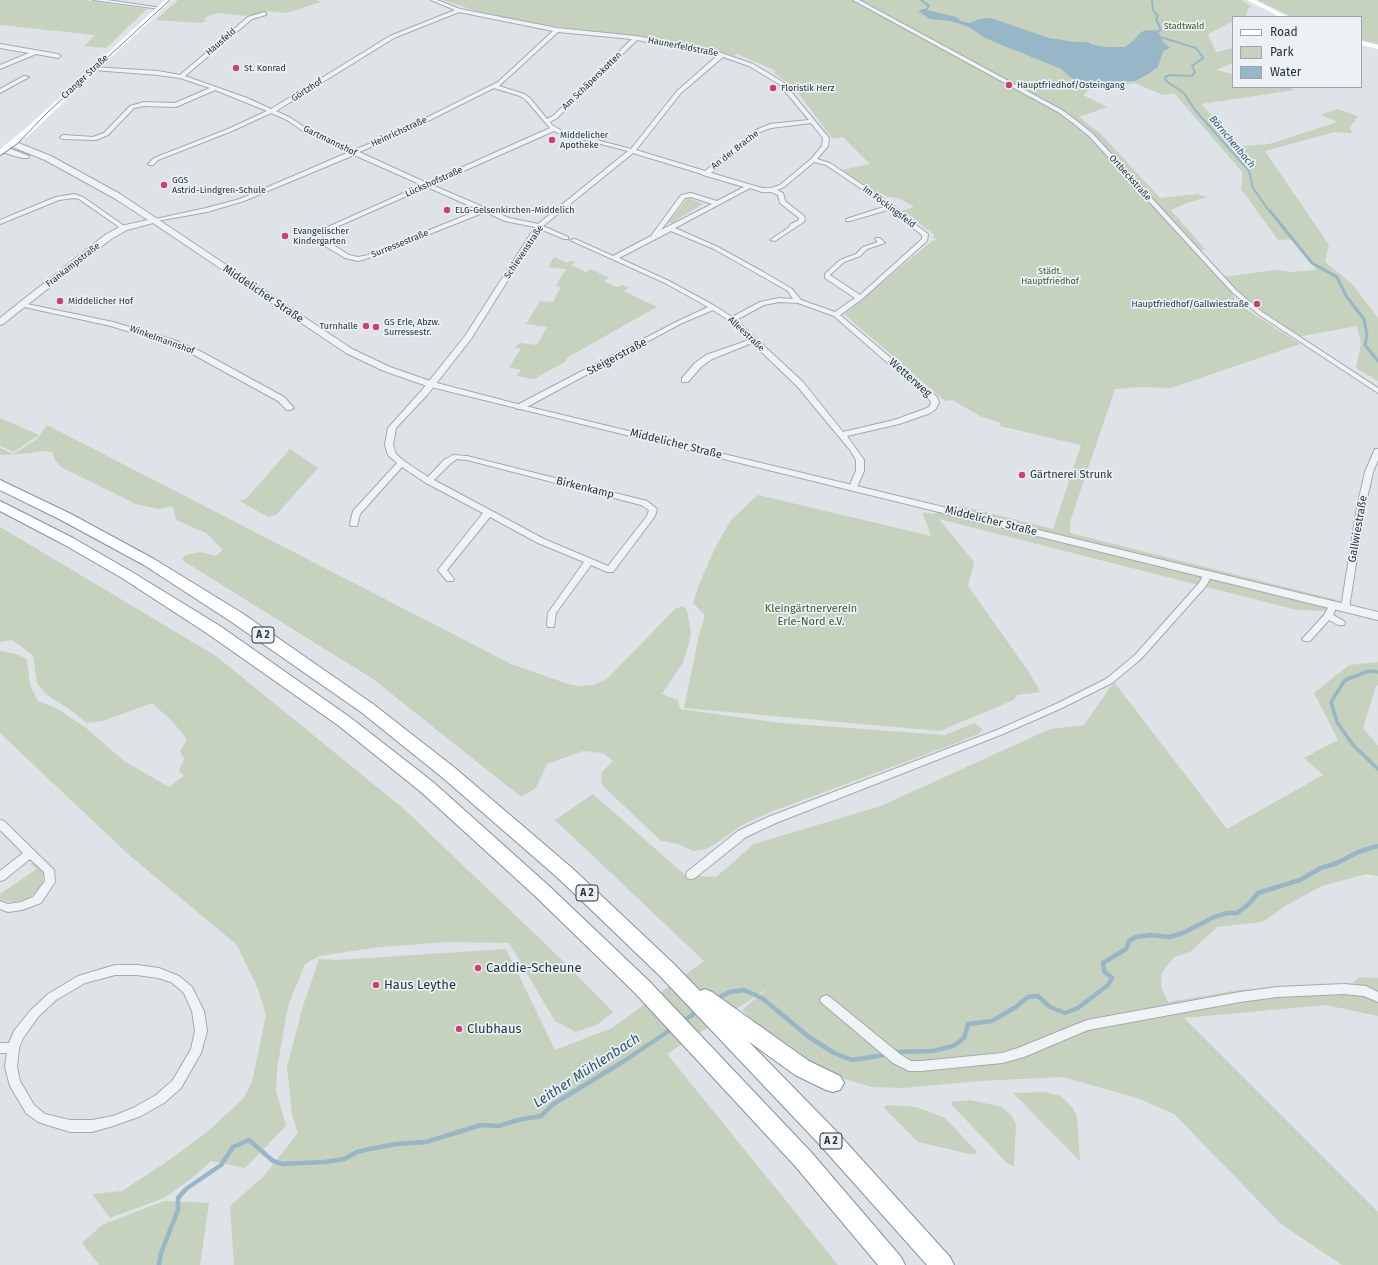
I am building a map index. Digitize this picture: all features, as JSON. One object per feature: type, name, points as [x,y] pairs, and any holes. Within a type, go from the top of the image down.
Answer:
[{"type":"highway","name":"A 2","points":[[0,484],[66,517],[149,562],[236,617],[367,708],[504,819],[565,873],[667,970],[721,1017],[942,1265]]},
{"type":"highway","name":"A 2","points":[[0,505],[74,544],[214,630],[345,722],[427,788],[541,890],[642,987],[803,1159],[893,1265]]},
{"type":"highway","points":[[721,1017],[802,1068],[833,1083]]},
{"type":"main road","name":"Cranger Straße","points":[[2,151],[13,144],[169,0]]},
{"type":"main road","points":[[1250,0],[1283,16]]},
{"type":"main road","points":[[1362,43],[1378,47]]},
{"type":"main road","points":[[0,141],[13,144]]},
{"type":"street","points":[[95,0],[160,8]]},
{"type":"street","name":"Haunerfeldstraße","points":[[433,0],[459,10],[512,22],[557,30],[636,38],[705,50],[722,54],[751,65],[781,83],[826,138],[825,146],[813,160],[782,186],[772,190]]},
{"type":"street","name":"Ortbeckstraße","points":[[855,0],[1054,108],[1075,122],[1091,135],[1234,291],[1260,313],[1378,391]]},
{"type":"street","name":"Görtzhof","points":[[151,164],[156,159],[230,130],[271,111],[392,37],[459,10]]},
{"type":"street","name":"Hausfeld","points":[[181,77],[250,18],[264,14]]},
{"type":"street","name":"Heinrichstraße","points":[[152,221],[227,205],[400,133],[494,86],[557,30]]},
{"type":"street","name":"Am Schäperskotten","points":[[547,121],[555,116],[636,38]]},
{"type":"street","points":[[0,46],[58,56]]},
{"type":"street","points":[[0,67],[35,52]]},
{"type":"street","name":"Schievenstraße","points":[[430,384],[468,337],[539,226],[632,151],[679,92],[722,54]]},
{"type":"street","name":"Gartmannshof","points":[[94,68],[158,73],[181,77],[246,99],[289,119],[305,130],[507,220],[539,226]]},
{"type":"street","points":[[0,91],[26,77]]},
{"type":"street","points":[[494,86],[522,95],[528,99],[553,129],[560,132],[632,151],[748,187],[772,190],[781,194],[782,202],[802,217],[802,221],[793,224],[791,229],[774,240]]},
{"type":"street","points":[[63,137],[94,139],[106,134],[132,107],[144,104],[176,106],[215,88]]},
{"type":"street","name":"An der Brache","points":[[705,174],[758,131],[770,126],[813,121]]},
{"type":"street","name":"Lückshofstraße","points":[[317,237],[323,231],[553,129]]},
{"type":"street","name":"Middelicher Straße","points":[[13,144],[48,158],[117,196],[152,221],[349,351],[387,369],[430,384],[1378,616]]},
{"type":"street","name":"Middelicher Straße","points":[[2,151],[67,168]]},
{"type":"street","name":"Im Föckingsfeld","points":[[813,160],[828,164],[892,207],[897,213],[925,234],[925,240],[860,298],[836,315]]},
{"type":"street","points":[[614,258],[748,187]]},
{"type":"street","points":[[653,237],[683,196],[691,195],[717,203]]},
{"type":"street","points":[[0,222],[58,198],[74,196],[81,198],[124,228]]},
{"type":"street","points":[[848,220],[892,207]]},
{"type":"street","name":"Surressestraße","points":[[317,237],[322,242],[346,257],[358,259],[370,256],[485,210]]},
{"type":"street","name":"Frankampstraße","points":[[0,322],[108,237],[124,228],[152,221]]},
{"type":"street","name":"Alleestraße","points":[[539,226],[667,282],[713,307],[732,320],[800,384],[842,435],[860,460],[860,471],[853,487]]},
{"type":"street","name":"Wetterweg","points":[[670,228],[728,254],[790,290],[799,302]]},
{"type":"street","points":[[860,298],[828,278],[827,275],[842,261],[858,255],[865,248],[882,243],[878,240]]},
{"type":"street","name":"Wetterweg","points":[[732,320],[762,303],[779,300],[799,302],[836,315],[934,399],[935,403],[932,408],[926,412],[896,422],[842,435]]},
{"type":"street","name":"Winkelmannshof","points":[[22,305],[113,324],[171,342],[197,353],[281,399],[290,408]]},
{"type":"street","name":"Steigerstraße","points":[[520,407],[678,323],[713,307]]},
{"type":"street","points":[[685,380],[698,365],[709,357],[754,340]]},
{"type":"street","name":"Birkenkamp","points":[[429,481],[447,462],[456,457],[467,458],[644,503],[653,508],[651,516],[610,570],[541,541],[429,481],[400,463],[392,455],[389,445],[392,428],[425,392],[430,384]]},
{"type":"street","name":"Gallwiestraße","points":[[1345,608],[1360,507],[1369,472],[1378,451]]},
{"type":"street","points":[[354,524],[356,512],[400,463]]},
{"type":"street","points":[[450,579],[442,570],[489,512]]},
{"type":"street","points":[[551,625],[552,613],[590,561]]},
{"type":"street","points":[[691,875],[742,834],[772,820],[1000,732],[1060,706],[1109,681],[1138,656],[1203,584],[1208,575]]},
{"type":"street","points":[[1307,639],[1328,616],[1333,606]]},
{"type":"street","points":[[1328,616],[1341,623]]},
{"type":"street","points":[[0,824],[49,870],[50,882],[37,900],[22,906],[8,908],[0,905]]},
{"type":"street","points":[[0,877],[30,853]]},
{"type":"street","points":[[116,970],[137,970],[159,973],[176,979],[188,990],[198,1011],[201,1031],[197,1049],[190,1064],[177,1084],[160,1099],[137,1112],[119,1119],[92,1126],[70,1126],[57,1123],[42,1118],[30,1109],[14,1082],[11,1067],[12,1048],[18,1035],[34,1014],[52,997],[82,979],[116,970]]},
{"type":"street","points":[[826,1000],[897,1059],[910,1066],[922,1066],[1002,1058],[1087,1025],[1240,997],[1277,992],[1344,989],[1366,991],[1378,997]]},
{"type":"street","points":[[0,1048],[12,1048]]},
{"type":"green space","points":[[0,0],[84,0],[147,9],[106,48],[84,46],[95,35],[0,25]]},
{"type":"green space","points":[[178,0],[316,0],[321,2],[286,13],[267,11],[247,16],[218,13],[208,16],[203,20],[207,21],[201,23],[156,20]]},
{"type":"green space","points":[[442,0],[1241,0],[1251,6],[1247,11],[1246,16],[1232,16],[1232,22],[1208,34],[1216,52],[1232,48],[1232,63],[1216,70],[1232,74],[1232,88],[1291,88],[1295,90],[1201,104],[1241,146],[1269,144],[1338,122],[1321,115],[1337,109],[1358,116],[1350,127],[1352,133],[1335,132],[1265,151],[1329,245],[1325,262],[1353,285],[1378,318],[1378,381],[1356,368],[1361,344],[1357,326],[1297,337],[1252,306],[1223,277],[1276,270],[1291,272],[1317,270],[1291,239],[1278,240],[1241,189],[1243,173],[1174,93],[1163,95],[1135,83],[1111,86],[1095,85],[1083,95],[1107,107],[1079,117],[1101,134],[1160,198],[1198,194],[1207,197],[1171,210],[1205,249],[1199,250],[1232,291],[1235,302],[1300,344],[1171,388],[1140,387],[1115,389],[1070,522],[1070,533],[1341,601],[1332,611],[1297,610],[939,519],[974,562],[968,586],[1029,672],[1040,692],[1017,695],[1014,700],[940,731],[684,708],[699,635],[705,615],[693,603],[700,582],[715,548],[731,520],[758,495],[931,536],[922,512],[933,514],[961,506],[1053,529],[1081,445],[1000,426],[1001,423],[980,416],[952,400],[945,401],[844,314],[932,241],[937,240],[933,237],[935,235],[901,211],[914,207],[901,199],[879,195],[842,170],[870,164],[843,137],[833,139],[795,89],[773,72],[777,71],[737,54],[734,56],[712,49],[639,36],[594,32],[521,21],[483,13]]},
{"type":"green space","points":[[1257,0],[1378,0],[1378,44],[1362,40],[1362,16],[1290,16]]},
{"type":"green space","points":[[688,198],[703,204],[673,222],[666,224]]},
{"type":"green space","points":[[554,257],[567,263],[571,261],[576,262],[571,265],[586,272],[591,269],[609,278],[604,281],[617,287],[622,285],[629,288],[624,291],[657,307],[568,357],[565,362],[534,379],[516,376],[521,370],[509,367],[521,349],[515,348],[519,343],[537,345],[547,327],[526,324],[540,301],[553,302],[561,287],[556,286],[566,269],[548,267]]},
{"type":"green space","points":[[0,418],[39,435],[14,452],[0,446]]},
{"type":"green space","points":[[47,425],[511,664],[571,685],[593,685],[607,679],[675,609],[683,606],[687,611],[691,632],[689,643],[682,664],[662,694],[678,700],[680,709],[780,723],[945,735],[975,723],[982,729],[980,733],[954,744],[773,811],[740,826],[717,843],[704,850],[693,851],[678,844],[661,841],[604,787],[601,781],[602,772],[613,761],[603,753],[583,751],[547,764],[536,788],[521,797],[373,679],[182,560],[185,555],[200,552],[216,556],[223,550],[206,533],[176,520],[172,506],[159,509],[136,504],[61,467],[55,460],[52,452],[44,451],[21,454],[2,455],[0,454],[0,448],[13,454],[20,450],[37,439]]},
{"type":"green space","points":[[290,449],[318,468],[276,515],[268,517],[240,501],[247,498]]},
{"type":"green space","points":[[0,527],[216,656],[404,809],[560,958],[613,1012],[598,1024],[576,1032],[555,1021],[509,943],[449,942],[380,947],[319,956],[305,964],[288,1006],[277,1069],[276,1090],[286,1126],[245,1168],[211,1161],[191,1179],[164,1198],[110,1218],[92,1194],[122,1191],[165,1163],[206,1133],[243,1099],[252,1082],[266,1015],[258,989],[237,945],[128,854],[0,733],[0,651],[16,654],[27,659],[30,685],[38,701],[56,708],[86,728],[124,761],[169,787],[184,776],[179,771],[184,759],[180,751],[187,740],[173,722],[152,703],[103,721],[87,723],[72,711],[47,695],[37,683],[33,655],[12,640],[0,642]]},
{"type":"green space","points":[[1378,662],[1378,685],[1376,686],[1363,728],[1378,746],[1378,876],[1366,874],[1322,886],[1287,905],[1262,922],[1217,927],[1190,952],[1174,957],[1162,973],[1161,986],[1168,1002],[1239,990],[1351,984],[1360,977],[1378,978],[1378,1016],[1326,1005],[1184,1018],[1378,1212],[1378,1265],[1342,1265],[1281,1224],[1174,1114],[1137,1098],[1063,1077],[979,1081],[903,1088],[872,1087],[828,1074],[767,1034],[742,1010],[770,987],[667,1054],[838,1265],[234,1265],[230,1206],[264,1176],[298,1133],[292,1114],[287,1067],[303,1006],[319,959],[337,960],[506,949],[555,1050],[612,1028],[704,961],[555,820],[593,794],[685,875],[716,877],[754,844],[881,806],[1050,729],[1084,725],[1114,682],[1227,829],[1323,775],[1304,758],[1338,740],[1314,693],[1349,665]]},
{"type":"green space","points":[[34,862],[44,875],[42,886],[38,891],[26,900],[11,902],[0,899],[0,894],[37,869],[31,864]]},
{"type":"green space","points":[[1045,1092],[1061,1096],[1072,1107],[1077,1117],[1080,1161],[1013,1093]]},
{"type":"green space","points":[[970,1100],[1002,1107],[1011,1115],[1016,1124],[1014,1166],[1008,1164],[951,1104],[952,1102]]},
{"type":"green space","points":[[884,1106],[916,1107],[945,1118],[977,1152],[976,1154],[974,1155],[918,1142],[885,1109]]},
{"type":"green space","points":[[164,1201],[209,1203],[200,1265],[99,1265],[82,1243],[102,1225]]},
{"type":"water","points":[[923,9],[956,17],[961,21],[969,23],[980,19],[991,18],[1049,38],[1075,42],[1088,42],[1093,45],[1105,47],[1125,47],[1141,32],[1148,30],[1158,31],[1163,42],[1170,48],[1163,51],[1158,67],[1135,81],[1097,83],[1075,81],[1061,69],[985,38],[969,27],[951,21],[930,19],[918,11]]},
{"type":"waterway","points":[[921,0],[929,6],[926,10]]},
{"type":"waterway","points":[[1152,0],[1153,10],[1158,16],[1156,19],[1161,30],[1158,31]]},
{"type":"waterway","name":"Börnchenbach","points":[[1160,37],[1196,48],[1200,53],[1203,58],[1192,66],[1195,72],[1192,76],[1170,75],[1165,77],[1166,81],[1184,93],[1195,110],[1249,171],[1253,188],[1270,212]]},
{"type":"waterway","name":"Börnchenbach","points":[[1270,211],[1312,263],[1337,277],[1346,296],[1364,319],[1367,335],[1365,345],[1378,361]]},
{"type":"waterway","name":"Leither Mühlenbach","points":[[1378,672],[1369,671],[1345,680],[1331,702],[1337,722],[1353,745],[1378,769]]},
{"type":"waterway","name":"Leither Mühlenbach","points":[[896,1052],[933,1051],[953,1046],[964,1038],[968,1024],[992,1021],[1016,1007],[1028,997],[1038,996],[1050,1007],[1065,1013],[1078,1008],[1108,985],[1112,978],[1104,971],[1103,963],[1126,949],[1129,941],[1136,937],[1151,935],[1169,937],[1183,933],[1214,917],[1228,913],[1237,913],[1249,904],[1258,893],[1300,880],[1321,868],[1337,863],[1358,852],[1378,846]]},
{"type":"waterway","name":"Leither Mühlenbach","points":[[716,999],[730,992],[744,990],[762,998],[809,1037],[834,1053],[852,1060],[884,1055]]},
{"type":"waterway","name":"Leither Mühlenbach","points":[[682,1022],[698,1011]]},
{"type":"waterway","name":"Leither Mühlenbach","points":[[159,1265],[161,1253],[178,1210],[178,1198],[186,1189],[221,1165],[233,1147],[249,1140],[273,1161],[282,1164],[325,1162],[344,1159],[357,1152],[369,1149],[396,1144],[426,1142],[481,1125],[499,1126],[518,1120],[541,1116],[552,1105],[624,1061],[673,1028]]},
{"type":"tram line","points":[[0,156],[17,144],[48,112],[170,0]]},
{"type":"place","name":"St. Konrad","points":[[236,68]]},
{"type":"place","name":"Hauptfriedhof/Osteingang","points":[[1009,85]]},
{"type":"place","name":"Floristik Herz","points":[[773,88]]},
{"type":"place","name":"Middelicher Apotheke","points":[[552,140]]},
{"type":"place","name":"GGS Astrid-Lindgren-Schule","points":[[164,185]]},
{"type":"place","name":"ELG-Gelsenkirchen-Middelich","points":[[447,210]]},
{"type":"place","name":"Evangelischer Kindergarten","points":[[285,236]]},
{"type":"place","name":"Middelicher Hof","points":[[60,301]]},
{"type":"place","name":"Hauptfriedhof/Gallwiestraße","points":[[1257,304]]},
{"type":"place","name":"Turnhalle","points":[[366,326]]},
{"type":"place","name":"GS Erle, Abzw. Surressestr.","points":[[376,327]]},
{"type":"place","name":"Gärtnerei Strunk","points":[[1022,475]]},
{"type":"place","name":"Caddie-Scheune","points":[[478,968]]},
{"type":"place","name":"Haus Leythe","points":[[376,985]]},
{"type":"place","name":"Clubhaus","points":[[459,1029]]},
{"type":"park label","name":"Stadtwald","points":[[1184,26]]},
{"type":"park label","name":"Städt. Hauptfriedhof","points":[[1050,276]]},
{"type":"park label","name":"Kleingärtnerverein Erle-Nord e.V.","points":[[811,615]]}]
